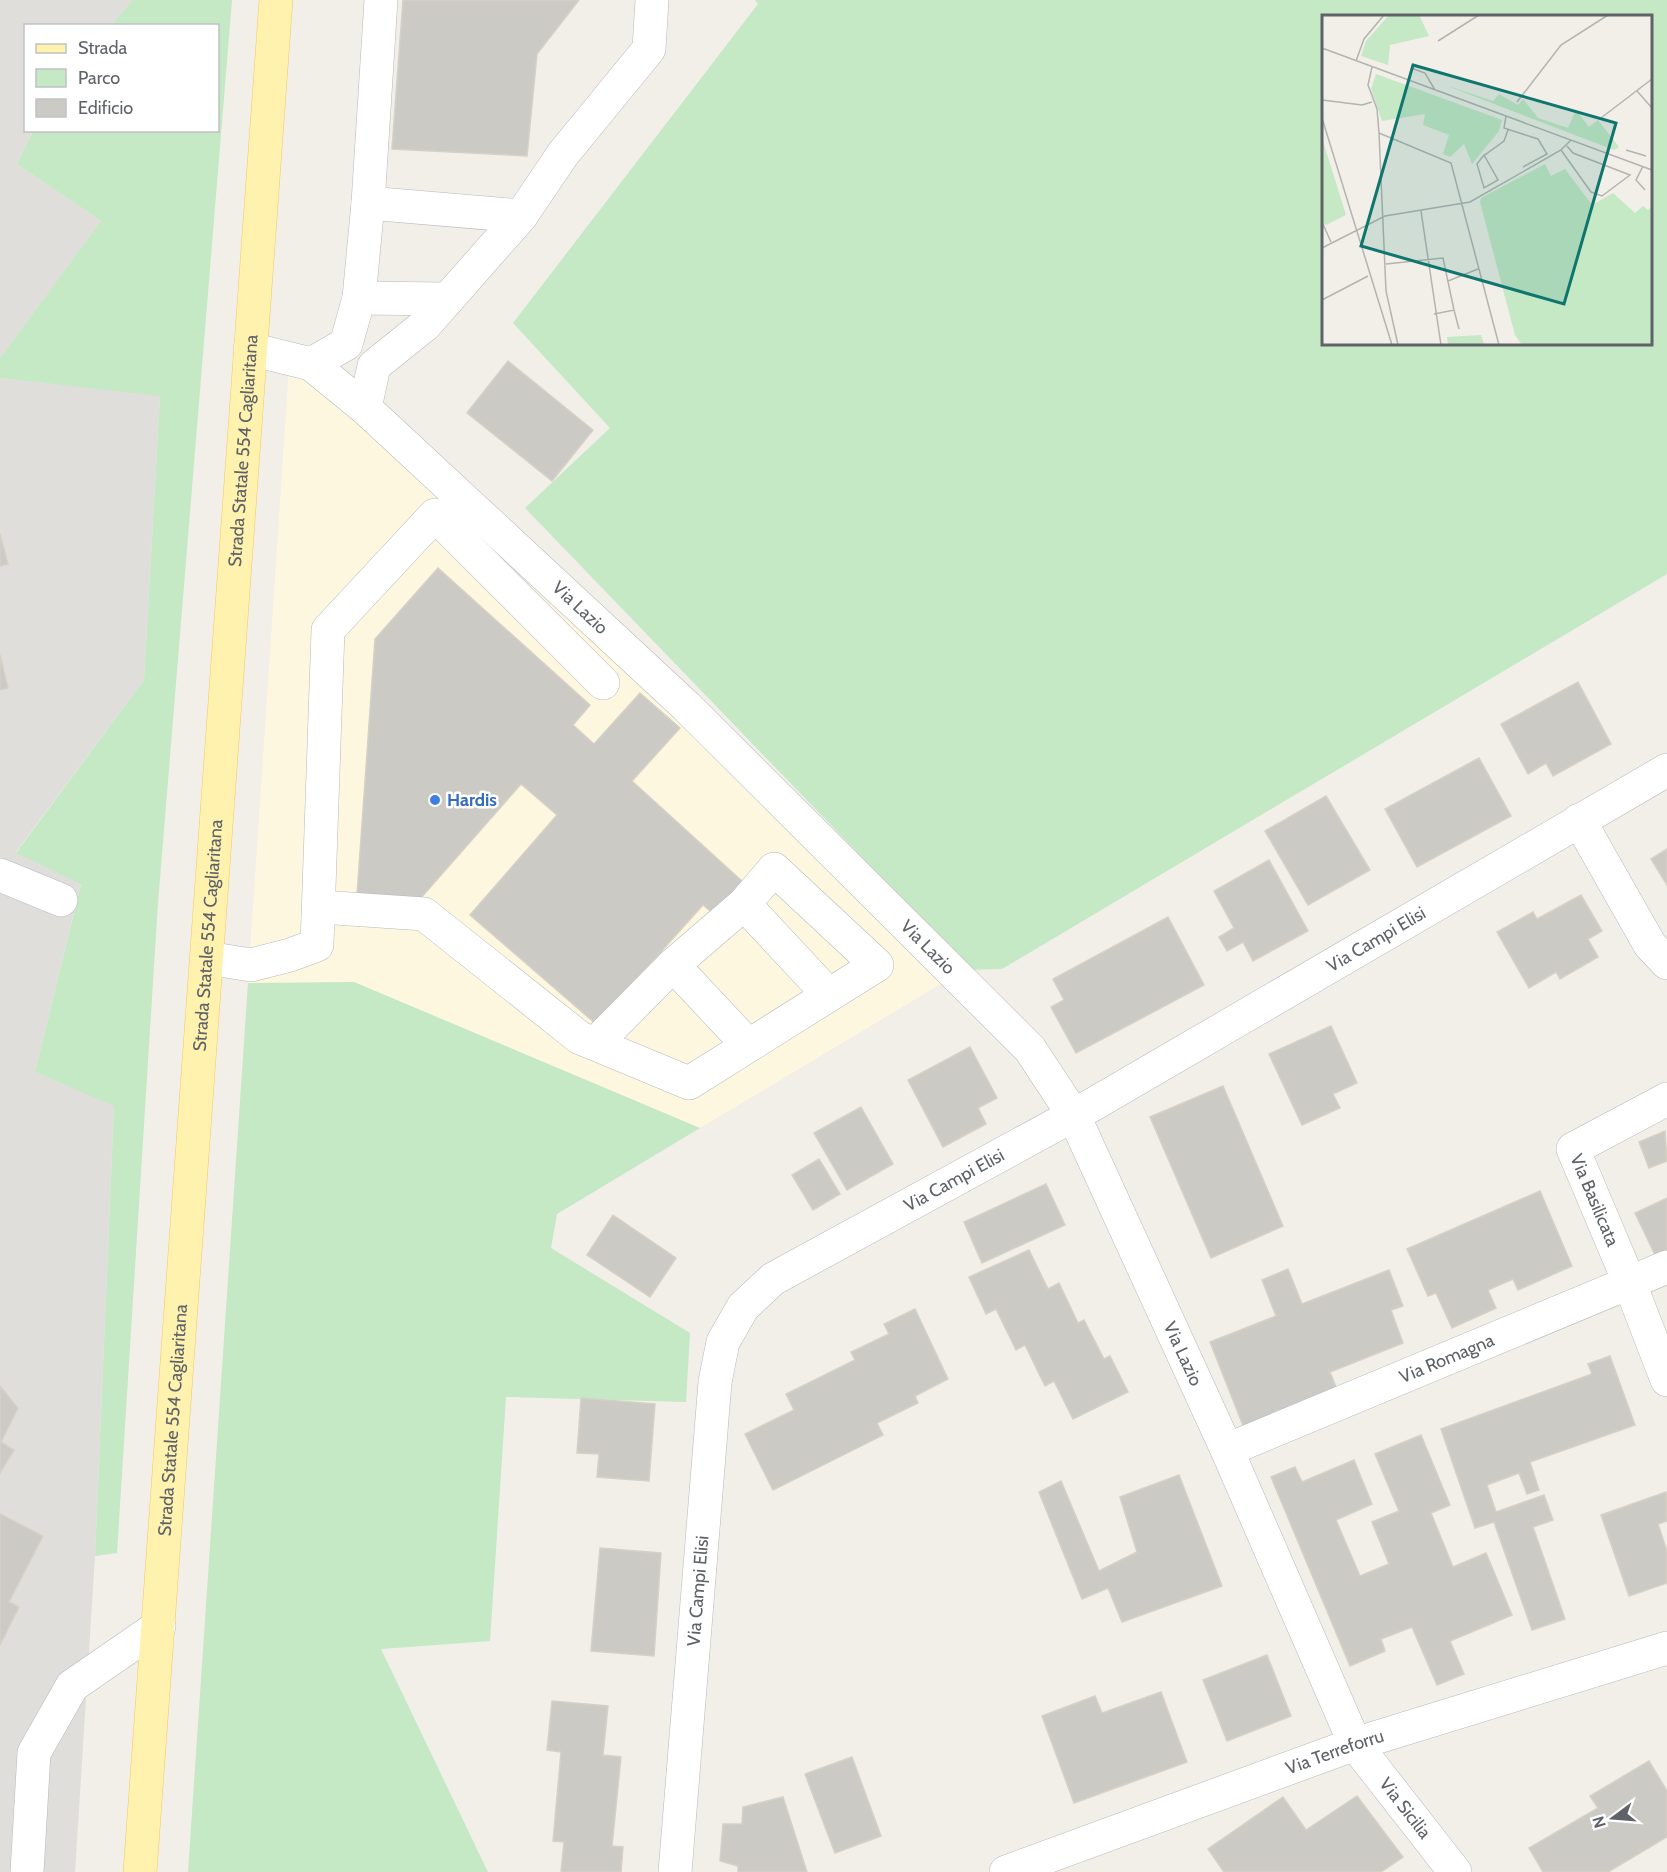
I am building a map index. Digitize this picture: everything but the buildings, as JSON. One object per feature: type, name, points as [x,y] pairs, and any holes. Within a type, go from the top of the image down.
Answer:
[{"type":"main road","name":"Strada Statale 554 Cagliaritana","points":[[140,1872],[276,0]]},
{"type":"street","points":[[311,364],[346,344],[359,298],[368,203],[381,0]]},
{"type":"street","points":[[365,408],[374,366],[425,325],[521,216],[563,154],[649,49],[652,0]]},
{"type":"street","points":[[368,203],[521,216]]},
{"type":"street","points":[[359,298],[448,299]]},
{"type":"street","name":"Via Lazio","points":[[250,349],[311,364],[365,408],[686,706],[1030,1049],[1074,1116],[1227,1450],[1355,1744]]},
{"type":"street","points":[[207,958],[250,965],[290,955],[317,945],[328,630],[435,515],[603,683]]},
{"type":"street","name":"Via Campi Elisi","points":[[675,1872],[715,1382],[723,1342],[743,1307],[774,1279],[1074,1116],[1667,770]]},
{"type":"street","points":[[1580,820],[1650,945],[1667,963]]},
{"type":"street","points":[[320,907],[424,914],[580,1038],[689,1083],[877,965],[774,869],[744,904],[672,965],[595,1044]]},
{"type":"street","points":[[0,875],[62,900]]},
{"type":"street","points":[[744,904],[829,995]]},
{"type":"street","points":[[672,965],[748,1045]]},
{"type":"street","name":"Via Basilicata","points":[[1630,1284],[1574,1149],[1667,1099]]},
{"type":"street","name":"Via Romagna","points":[[1227,1450],[1667,1267]]},
{"type":"street","points":[[1630,1284],[1667,1380]]},
{"type":"street","points":[[27,1872],[34,1753],[72,1686],[159,1626]]},
{"type":"street","name":"Via Terreforru","points":[[1006,1872],[1355,1744],[1667,1648]]},
{"type":"street","name":"Via Sicilia","points":[[1355,1744],[1455,1872]]},
{"type":"shaded area","points":[[0,0],[132,0],[113,24],[24,24],[24,132],[33,132],[17,164],[101,221],[0,358]]},
{"type":"shaded area","points":[[290,353],[964,970],[700,1128],[354,982],[248,983]]},
{"type":"shaded area","points":[[0,378],[160,395],[144,680],[16,852],[81,883],[35,1072],[114,1105],[95,1556],[75,1872],[0,1872]]},
{"type":"green space","points":[[132,0],[232,0],[158,903],[117,1553],[95,1556],[114,1106],[35,1072],[81,884],[16,853],[144,680],[160,396],[0,378],[0,358],[101,221],[17,164],[33,132],[219,132],[219,24],[113,24]]},
{"type":"green space","points":[[755,0],[1667,0],[1667,574],[1002,969],[964,970],[936,934],[525,508],[610,428],[513,323],[758,4]]},
{"type":"green space","points":[[354,982],[700,1128],[557,1214],[551,1248],[690,1333],[686,1402],[506,1397],[490,1641],[381,1649],[488,1872],[188,1872],[248,983]]},
{"type":"place","name":"Hardis","points":[[435,800]]}]
